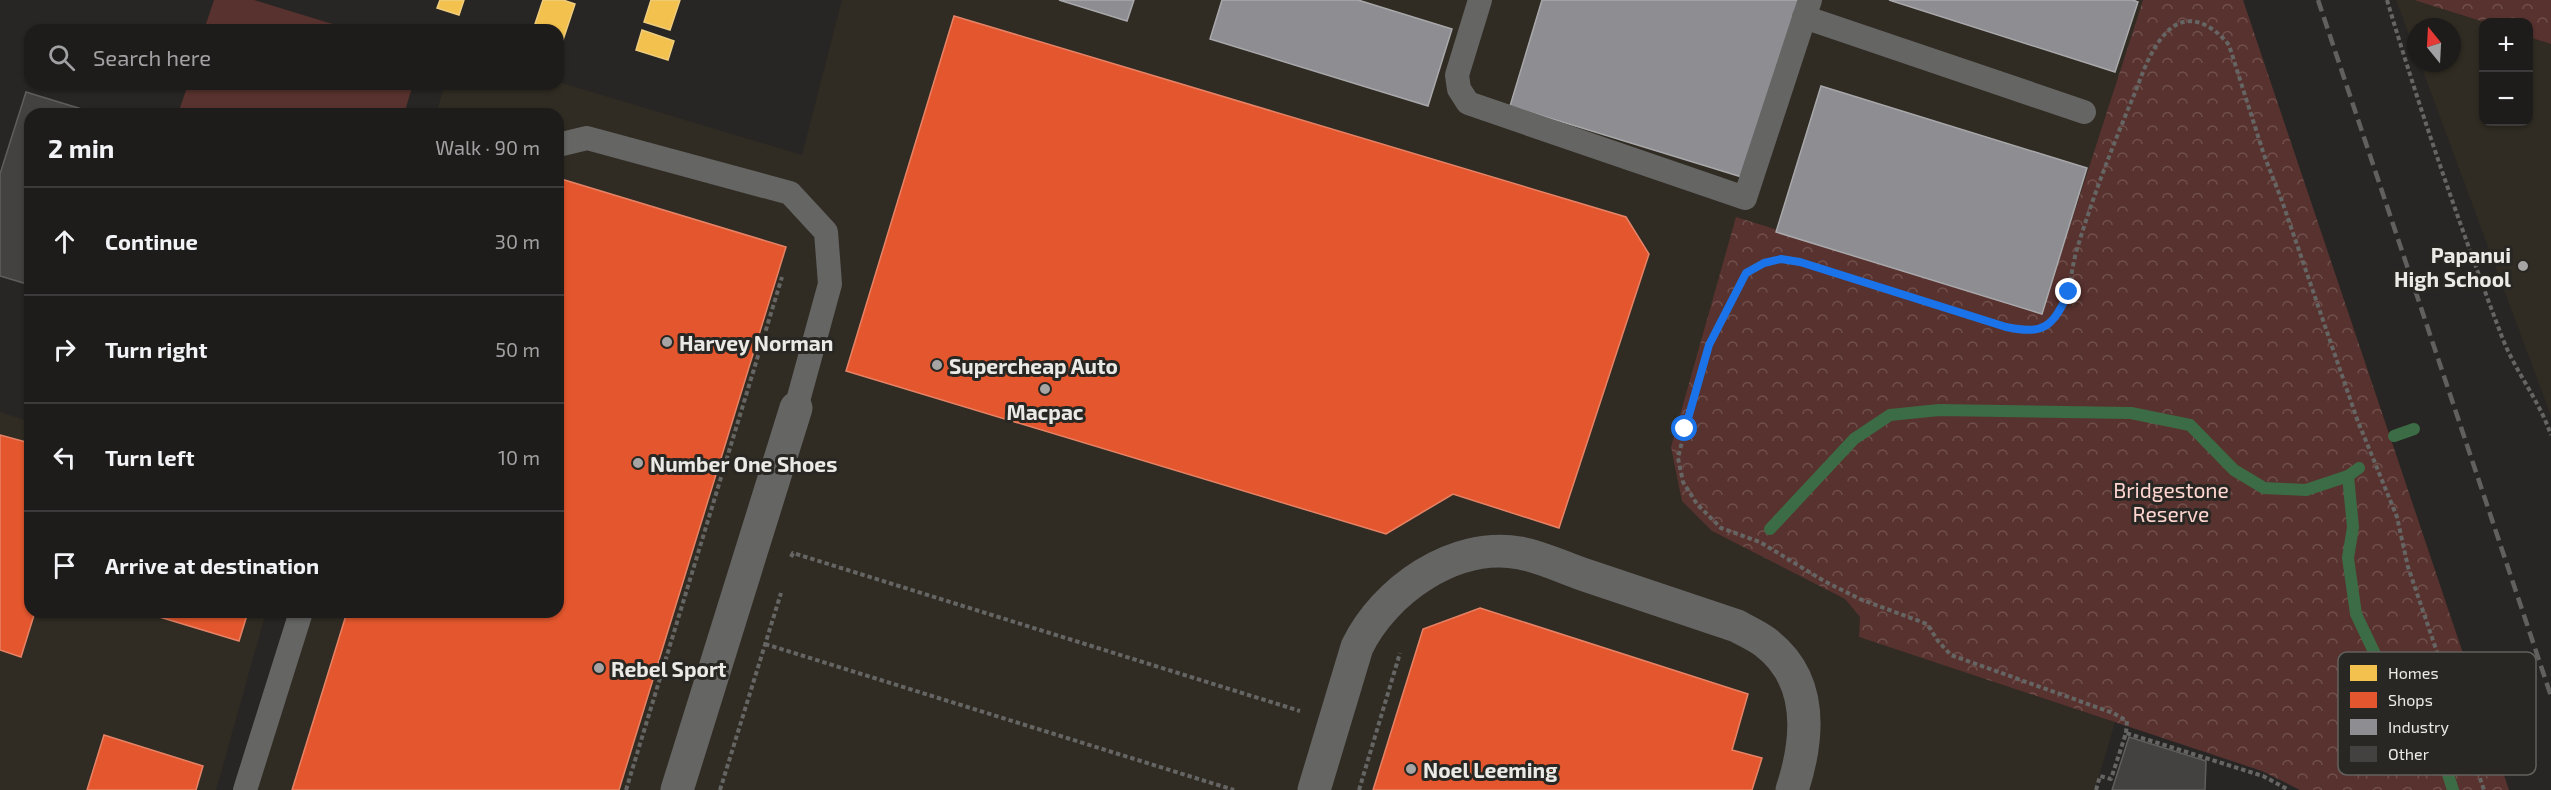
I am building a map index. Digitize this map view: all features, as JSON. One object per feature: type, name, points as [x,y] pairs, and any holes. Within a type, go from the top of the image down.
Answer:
[{"type":"street","points":[[677,790],[796,408]]},
{"type":"street","points":[[1314,790],[1357,647],[1367,625],[1389,599],[1420,576],[1453,561],[1481,552],[1520,553],[1737,626],[1764,642],[1779,654],[1797,679],[1804,706],[1804,741],[1792,790]]},
{"type":"lane","points":[[1480,0],[1457,75],[1459,89],[1467,103],[1745,198],[1807,9],[2084,112]]},
{"type":"lane","points":[[564,144],[587,138],[790,193],[826,232],[830,284],[796,408]]},
{"type":"lane","points":[[245,790],[299,618]]},
{"type":"path","points":[[2387,0],[2412,82],[2503,340],[2528,384],[2551,435]]},
{"type":"path","points":[[2096,790],[2100,776],[2111,779],[2126,733],[2127,721],[2113,712],[1951,655],[1927,624],[1860,600],[1760,542],[1721,528],[1697,504],[1683,482],[1678,458],[1697,381],[1709,345],[1746,273],[1764,263],[1781,259],[1800,262],[2006,327],[2029,332],[2048,326],[2059,312],[2069,292],[2076,252],[2108,158],[2151,55],[2165,33],[2184,22],[2199,21],[2219,32],[2229,45],[2264,155],[2357,419],[2397,517],[2408,567],[2437,652]]},
{"type":"path","points":[[626,790],[782,277]]},
{"type":"path","points":[[790,562],[793,553],[1071,639],[1300,710],[1297,719]]},
{"type":"path","points":[[720,790],[782,590]]},
{"type":"path","points":[[765,644],[1234,790]]},
{"type":"path","points":[[1359,790],[1401,649]]},
{"type":"path","points":[[2126,733],[2263,776],[2289,790]]},
{"type":"path","points":[[2479,775],[2484,790]]},
{"type":"shaded area","points":[[842,0],[2143,0],[2042,314],[1712,531],[1845,599],[1860,617],[1859,637],[2115,722],[2095,790],[239,790],[289,618],[564,618],[564,108],[438,108],[443,90],[564,90],[564,84],[802,155]]},
{"type":"shaded area","name":"Papanui High School","points":[[2396,0],[2414,0],[2479,20],[2479,126],[2533,126],[2533,38],[2551,44],[2551,416],[2423,72],[2461,72],[2461,18],[2407,18],[2407,29]]},
{"type":"shaded area","points":[[0,412],[24,420],[24,618],[264,618],[216,790],[0,790]]},
{"type":"green space","points":[[214,0],[254,0],[332,24],[206,24]]},
{"type":"green space","name":"Bridgestone Reserve","points":[[2143,0],[2243,0],[2463,652],[2338,652],[2338,775],[2504,775],[2509,790],[2300,790],[2262,771],[1859,637],[1860,617],[1845,599],[1712,531],[1682,501],[1671,447],[1736,217],[2042,313]]},
{"type":"green space","points":[[2414,0],[2551,0],[2551,44],[2533,38],[2533,18],[2479,18],[2479,20]]},
{"type":"green space","points":[[186,90],[411,90],[406,108],[180,108]]},
{"type":"building: Homes","points":[[440,0],[464,0],[459,15],[437,8]]},
{"type":"building: Homes","points":[[543,0],[563,0],[575,4],[564,37],[564,24],[535,24]]},
{"type":"building: Homes","points":[[651,0],[680,0],[670,30],[644,22]]},
{"type":"building: Homes","points":[[642,30],[674,41],[668,60],[636,50]]},
{"type":"building: Shops","points":[[954,16],[1626,217],[1649,254],[1559,528],[1453,494],[1386,534],[846,371]]},
{"type":"building: Shops","points":[[564,180],[786,247],[619,790],[292,790],[345,618],[564,618]]},
{"type":"building: Shops","points":[[0,435],[24,441],[24,618],[33,618],[21,657],[0,650]]},
{"type":"building: Shops","points":[[1480,608],[1748,694],[1732,750],[1762,758],[1752,790],[1373,790],[1423,629]]},
{"type":"building: Shops","points":[[163,618],[246,618],[239,641]]},
{"type":"building: Shops","points":[[104,735],[203,766],[196,790],[87,790]]},
{"type":"building: Industry","points":[[1059,0],[1134,0],[1127,21]]},
{"type":"building: Industry","points":[[1222,0],[1358,0],[1452,29],[1428,106],[1210,39]]},
{"type":"building: Industry","points":[[1542,0],[1800,0],[1745,178],[1510,106]]},
{"type":"building: Industry","points":[[1889,0],[2133,0],[2138,2],[2115,72]]},
{"type":"building: Industry","points":[[1821,86],[2087,168],[2042,314],[1776,232]]},
{"type":"building: Other","points":[[26,92],[78,108],[24,108],[24,283],[0,276],[0,174]]},
{"type":"building: Other","points":[[2129,737],[2206,761],[2205,790],[2112,790]]},
{"type":"waterway","points":[[1770,529],[1854,439],[1890,415],[1939,410],[2131,413],[2190,425],[2234,470],[2264,488],[2306,490],[2348,476],[2359,468]]},
{"type":"waterway","points":[[2394,436],[2414,429]]},
{"type":"waterway","points":[[2348,476],[2353,527],[2348,558],[2356,614],[2374,652]]},
{"type":"waterway","points":[[2448,775],[2453,790]]},
{"type":"railway","points":[[2318,0],[2551,696]]},
{"type":"place","name":"Papanui High School","points":[[2523,266]]},
{"type":"place","name":"Harvey Norman","points":[[667,342]]},
{"type":"place","name":"Supercheap Auto","points":[[937,365]]},
{"type":"place","name":"Macpac","points":[[1045,389]]},
{"type":"place","name":"Number One Shoes","points":[[638,463]]},
{"type":"place","name":"Rebel Sport","points":[[599,668]]},
{"type":"place","name":"Noel Leeming","points":[[1411,769]]},
{"type":"route","points":[[1685,429],[1709,345],[1746,273],[1764,263],[1781,259],[1800,262],[2006,327],[2029,332],[2048,326],[2059,312],[2069,292]]}]
